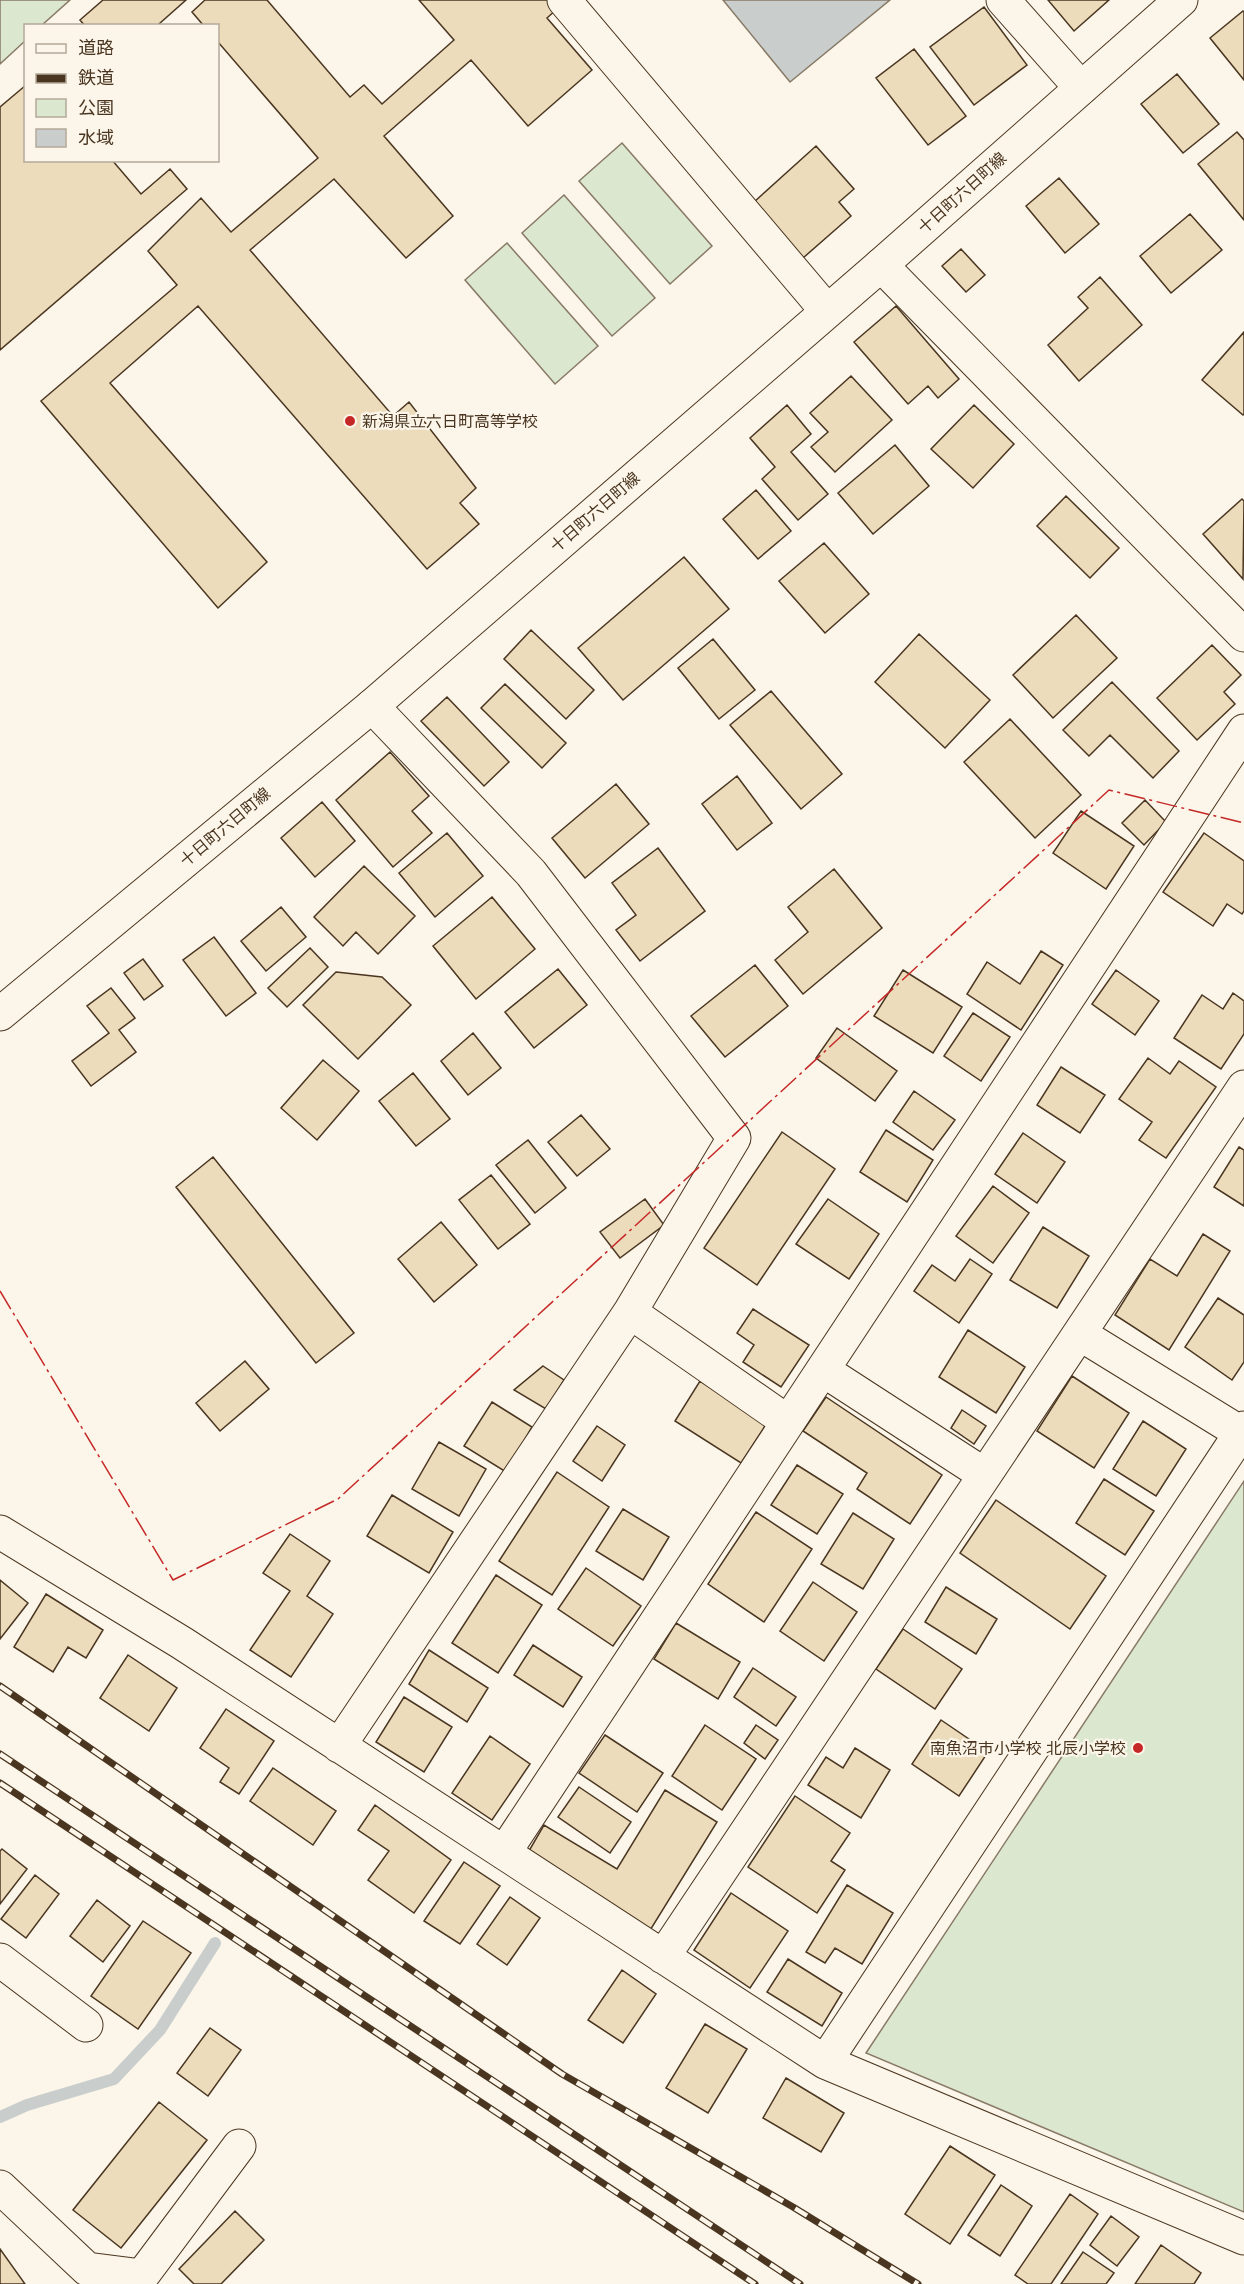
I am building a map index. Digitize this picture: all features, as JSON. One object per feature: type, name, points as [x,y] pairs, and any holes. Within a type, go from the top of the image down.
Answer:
[{"type":"street","points":[[564,0],[827,311]]},
{"type":"street","points":[[1003,0],[1081,88]]},
{"type":"street","name":"十日町六日町線","points":[[0,1014],[372,706],[881,265],[1181,0]]},
{"type":"street","points":[[881,265],[1244,635]]},
{"type":"street","points":[[339,1746],[630,1312],[734,1138],[531,873],[372,706]]},
{"type":"street","points":[[504,1853],[1244,731]]},
{"type":"street","points":[[663,1957],[1244,1087]]},
{"type":"street","points":[[630,1312],[788,1422]]},
{"type":"street","points":[[825,2062],[1242,1431],[1080,1334]]},
{"type":"street","points":[[823,1370],[985,1475]]},
{"type":"street","points":[[0,1532],[182,1643],[825,2062],[1244,2238]]},
{"type":"street","points":[[0,1960],[86,2025]]},
{"type":"street","points":[[0,2187],[87,2269],[142,2276],[239,2146]]},
{"type":"green space","points":[[0,0],[70,0],[43,24],[24,24],[24,42],[0,64]]},
{"type":"green space","points":[[622,143],[712,246],[670,284],[579,181]]},
{"type":"green space","points":[[564,195],[655,298],[612,336],[522,233]]},
{"type":"green space","points":[[507,243],[598,346],[555,384],[465,280]]},
{"type":"green space","name":"南魚沼市小学校 北辰小学校","points":[[1244,1481],[1244,2212],[866,2053]]},
{"type":"water","points":[[723,0],[890,0],[790,82]]},
{"type":"building","points":[[103,0],[186,0],[159,24],[83,24],[80,20]]},
{"type":"building","points":[[205,0],[267,0],[350,97],[364,85],[382,104],[454,40],[419,0],[551,0],[558,8],[547,18],[592,70],[528,126],[471,60],[384,136],[453,216],[406,258],[334,179],[250,250],[393,416],[409,402],[476,488],[460,503],[479,524],[427,569],[198,306],[110,383],[267,562],[218,608],[41,401],[177,285],[148,251],[201,198],[231,232],[318,158],[219,43],[219,24],[202,24],[192,12]]},
{"type":"building","points":[[1048,0],[1109,0],[1074,31]]},
{"type":"building","points":[[984,7],[1027,65],[974,105],[930,47]]},
{"type":"building","points":[[1244,12],[1244,80],[1210,38]]},
{"type":"building","points":[[914,49],[966,116],[928,145],[876,78]]},
{"type":"building","points":[[1177,74],[1219,124],[1183,153],[1141,104]]},
{"type":"building","points":[[24,87],[24,162],[114,162],[141,194],[170,169],[187,189],[0,350],[0,107]]},
{"type":"building","points":[[1237,132],[1244,140],[1244,220],[1198,164]]},
{"type":"building","points":[[816,146],[854,189],[839,202],[851,216],[803,258],[754,202]]},
{"type":"building","points":[[1059,178],[1099,224],[1065,253],[1026,206]]},
{"type":"building","points":[[1190,214],[1222,250],[1171,293],[1140,256]]},
{"type":"building","points":[[961,249],[985,275],[966,292],[942,266]]},
{"type":"building","points":[[1100,277],[1142,325],[1079,381],[1048,345],[1088,308],[1078,297]]},
{"type":"building","points":[[896,306],[959,379],[938,398],[928,386],[908,404],[854,342]]},
{"type":"building","points":[[1244,332],[1244,414],[1243,415],[1202,380]]},
{"type":"building","points":[[851,376],[892,420],[835,472],[811,447],[828,432],[810,413]]},
{"type":"building","points":[[787,405],[811,434],[791,452],[828,494],[798,520],[762,479],[775,467],[750,438]]},
{"type":"building","points":[[974,405],[1014,444],[973,488],[931,449]]},
{"type":"building","points":[[895,445],[929,486],[873,534],[838,493]]},
{"type":"building","points":[[756,490],[791,531],[758,559],[723,519]]},
{"type":"building","points":[[1066,496],[1119,548],[1090,578],[1037,526]]},
{"type":"building","points":[[1242,499],[1244,501],[1243,579],[1203,534]]},
{"type":"building","points":[[824,543],[869,594],[825,633],[779,581]]},
{"type":"building","points":[[684,557],[729,609],[623,700],[578,648]]},
{"type":"building","points":[[1076,615],[1117,658],[1053,718],[1013,675]]},
{"type":"building","points":[[531,630],[594,690],[566,719],[504,659]]},
{"type":"building","points":[[919,634],[990,700],[945,748],[875,682]]},
{"type":"building","points":[[713,639],[755,690],[719,719],[678,668]]},
{"type":"building","points":[[1212,645],[1241,675],[1224,692],[1235,704],[1197,740],[1157,698]]},
{"type":"building","points":[[1112,682],[1179,751],[1153,778],[1110,735],[1089,756],[1063,730]]},
{"type":"building","points":[[505,684],[566,743],[542,768],[481,708]]},
{"type":"building","points":[[771,691],[842,774],[801,809],[730,725]]},
{"type":"building","points":[[447,697],[509,762],[484,786],[421,721]]},
{"type":"building","points":[[1010,719],[1081,795],[1035,838],[964,762]]},
{"type":"building","points":[[390,752],[429,796],[412,811],[432,833],[393,867],[336,800]]},
{"type":"building","points":[[737,776],[772,823],[737,850],[702,804]]},
{"type":"building","points":[[616,784],[649,824],[585,878],[552,838]]},
{"type":"building","points":[[1145,800],[1166,822],[1144,845],[1122,823]]},
{"type":"building","points":[[322,802],[355,841],[315,877],[281,838]]},
{"type":"building","points":[[1081,811],[1134,846],[1106,889],[1053,853]]},
{"type":"building","points":[[447,833],[483,876],[435,917],[399,873]]},
{"type":"building","points":[[1204,833],[1244,861],[1244,911],[1242,914],[1227,904],[1213,926],[1163,892]]},
{"type":"building","points":[[658,848],[705,911],[640,961],[616,930],[636,915],[612,883]]},
{"type":"building","points":[[364,866],[415,916],[378,954],[356,932],[343,946],[314,917]]},
{"type":"building","points":[[834,869],[882,928],[803,994],[775,960],[808,932],[788,907]]},
{"type":"building","points":[[492,897],[535,949],[476,999],[433,946]]},
{"type":"building","points":[[281,907],[306,937],[266,971],[241,941]]},
{"type":"building","points":[[214,937],[256,993],[226,1016],[183,960]]},
{"type":"building","points":[[310,948],[328,967],[287,1007],[268,988]]},
{"type":"building","points":[[1041,951],[1063,965],[1021,1030],[967,994],[987,962],[1020,984]]},
{"type":"building","points":[[143,959],[163,986],[144,1000],[124,973]]},
{"type":"building","points":[[755,965],[788,1006],[725,1057],[691,1016]]},
{"type":"building","points":[[558,969],[587,1005],[534,1048],[505,1012]]},
{"type":"building","points":[[903,970],[962,1007],[933,1053],[874,1016]]},
{"type":"building","points":[[1116,970],[1159,1001],[1135,1035],[1092,1004]]},
{"type":"building","points":[[336,972],[382,977],[411,1005],[358,1059],[303,1005]]},
{"type":"building","points":[[111,988],[135,1018],[119,1030],[136,1052],[91,1086],[72,1061],[109,1033],[87,1006]]},
{"type":"building","points":[[1233,993],[1244,1001],[1244,1034],[1221,1069],[1174,1038],[1202,995],[1223,1009]]},
{"type":"building","points":[[973,1013],[1010,1037],[981,1081],[944,1056]]},
{"type":"building","points":[[837,1028],[897,1071],[875,1101],[816,1058]]},
{"type":"building","points":[[473,1033],[501,1068],[468,1095],[441,1061]]},
{"type":"building","points":[[1148,1058],[1170,1074],[1179,1061],[1216,1087],[1166,1158],[1139,1140],[1152,1122],[1119,1099]]},
{"type":"building","points":[[323,1060],[359,1091],[317,1140],[281,1108]]},
{"type":"building","points":[[1061,1067],[1105,1095],[1080,1133],[1037,1105]]},
{"type":"building","points":[[413,1073],[450,1119],[416,1146],[379,1101]]},
{"type":"building","points":[[914,1091],[955,1120],[933,1150],[893,1122]]},
{"type":"building","points":[[581,1115],[610,1149],[577,1176],[548,1142]]},
{"type":"building","points":[[886,1130],[933,1160],[907,1202],[860,1172]]},
{"type":"building","points":[[782,1132],[835,1169],[757,1285],[704,1248]]},
{"type":"building","points":[[1023,1133],[1065,1162],[1037,1203],[995,1174]]},
{"type":"building","points":[[528,1140],[566,1188],[535,1213],[496,1165]]},
{"type":"building","points":[[1239,1147],[1244,1150],[1244,1206],[1214,1187]]},
{"type":"building","points":[[213,1157],[354,1333],[316,1363],[176,1187]]},
{"type":"building","points":[[491,1175],[530,1224],[498,1249],[459,1200]]},
{"type":"building","points":[[993,1186],[1029,1213],[993,1263],[956,1236]]},
{"type":"building","points":[[645,1199],[664,1225],[620,1258],[600,1232]]},
{"type":"building","points":[[828,1199],[879,1234],[849,1279],[796,1244]]},
{"type":"building","points":[[441,1222],[477,1265],[434,1302],[398,1259]]},
{"type":"building","points":[[1043,1227],[1089,1256],[1057,1308],[1010,1280]]},
{"type":"building","points":[[1203,1234],[1230,1251],[1169,1350],[1115,1315],[1150,1259],[1177,1276]]},
{"type":"building","points":[[970,1259],[992,1274],[959,1323],[914,1291],[932,1265],[955,1281]]},
{"type":"building","points":[[1218,1298],[1244,1315],[1244,1362],[1232,1380],[1185,1347]]},
{"type":"building","points":[[753,1309],[809,1345],[781,1387],[743,1362],[754,1345],[737,1333]]},
{"type":"building","points":[[968,1330],[1025,1367],[996,1413],[939,1377]]},
{"type":"building","points":[[245,1361],[269,1389],[220,1431],[196,1403]]},
{"type":"building","points":[[543,1366],[564,1380],[546,1409],[514,1390]]},
{"type":"building","points":[[1072,1376],[1129,1413],[1094,1468],[1037,1431]]},
{"type":"building","points":[[700,1381],[767,1423],[741,1463],[675,1421]]},
{"type":"building","points":[[826,1397],[942,1475],[910,1524],[857,1489],[867,1473],[803,1431]]},
{"type":"building","points":[[492,1402],[532,1427],[506,1472],[464,1446]]},
{"type":"building","points":[[962,1410],[986,1426],[974,1444],[951,1428]]},
{"type":"building","points":[[1143,1421],[1186,1449],[1156,1496],[1113,1469]]},
{"type":"building","points":[[597,1426],[625,1445],[602,1481],[573,1461]]},
{"type":"building","points":[[439,1442],[486,1469],[459,1516],[412,1489]]},
{"type":"building","points":[[797,1465],[843,1494],[817,1534],[771,1505]]},
{"type":"building","points":[[557,1472],[609,1507],[552,1595],[499,1561]]},
{"type":"building","points":[[1104,1479],[1154,1511],[1125,1555],[1076,1523]]},
{"type":"building","points":[[392,1495],[453,1532],[429,1573],[367,1536]]},
{"type":"building","points":[[996,1500],[1106,1576],[1070,1629],[960,1553]]},
{"type":"building","points":[[623,1509],[669,1537],[643,1580],[596,1551]]},
{"type":"building","points":[[756,1512],[812,1549],[764,1622],[708,1584]]},
{"type":"building","points":[[853,1513],[894,1539],[863,1589],[821,1564]]},
{"type":"building","points":[[290,1534],[330,1561],[307,1596],[333,1614],[291,1677],[250,1650],[290,1591],[263,1573]]},
{"type":"building","points":[[586,1568],[641,1606],[613,1646],[558,1609]]},
{"type":"building","points":[[496,1575],[542,1605],[498,1673],[452,1643]]},
{"type":"building","points":[[0,1580],[28,1603],[0,1639]]},
{"type":"building","points":[[813,1582],[857,1612],[824,1661],[780,1631]]},
{"type":"building","points":[[946,1587],[997,1619],[976,1654],[925,1622]]},
{"type":"building","points":[[46,1594],[103,1630],[86,1658],[68,1647],[53,1672],[14,1647]]},
{"type":"building","points":[[676,1623],[740,1662],[718,1699],[654,1659]]},
{"type":"building","points":[[903,1629],[962,1669],[935,1709],[876,1669]]},
{"type":"building","points":[[533,1645],[582,1677],[563,1707],[514,1675]]},
{"type":"building","points":[[429,1650],[488,1688],[467,1722],[409,1684]]},
{"type":"building","points":[[128,1655],[177,1688],[149,1731],[100,1698]]},
{"type":"building","points":[[753,1668],[796,1697],[776,1726],[734,1697]]},
{"type":"building","points":[[404,1697],[452,1727],[424,1772],[376,1742]]},
{"type":"building","points":[[226,1709],[274,1741],[239,1794],[220,1782],[229,1768],[200,1748]]},
{"type":"building","points":[[941,1720],[988,1752],[959,1796],[912,1764]]},
{"type":"building","points":[[705,1725],[756,1759],[722,1810],[672,1776]]},
{"type":"building","points":[[756,1725],[778,1740],[765,1759],[744,1743]]},
{"type":"building","points":[[605,1735],[663,1773],[637,1812],[579,1773]]},
{"type":"building","points":[[490,1736],[530,1764],[492,1820],[452,1793]]},
{"type":"building","points":[[855,1748],[890,1770],[861,1818],[808,1785],[826,1757],[843,1768]]},
{"type":"building","points":[[273,1768],[336,1811],[313,1845],[250,1801]]},
{"type":"building","points":[[579,1787],[631,1822],[610,1853],[558,1817]]},
{"type":"building","points":[[665,1790],[717,1822],[649,1932],[526,1856],[544,1825],[617,1869]]},
{"type":"building","points":[[795,1796],[850,1833],[831,1861],[845,1870],[817,1913],[748,1867]]},
{"type":"building","points":[[375,1805],[451,1860],[414,1913],[368,1880],[389,1851],[358,1830]]},
{"type":"building","points":[[2,1849],[27,1869],[0,1904],[0,1851]]},
{"type":"building","points":[[464,1862],[500,1886],[460,1944],[424,1921]]},
{"type":"building","points":[[35,1875],[59,1894],[26,1938],[1,1919]]},
{"type":"building","points":[[847,1885],[893,1913],[862,1964],[835,1948],[825,1963],[806,1952]]},
{"type":"building","points":[[731,1893],[788,1931],[750,1988],[694,1950]]},
{"type":"building","points":[[510,1897],[540,1918],[507,1965],[477,1944]]},
{"type":"building","points":[[97,1900],[130,1926],[103,1962],[70,1936]]},
{"type":"building","points":[[143,1921],[191,1953],[138,2029],[91,1996]]},
{"type":"building","points":[[788,1959],[842,1993],[822,2026],[767,1992]]},
{"type":"building","points":[[622,1970],[656,1994],[623,2043],[588,2020]]},
{"type":"building","points":[[705,2024],[747,2049],[708,2113],[666,2088]]},
{"type":"building","points":[[210,2028],[241,2050],[208,2096],[177,2073]]},
{"type":"building","points":[[786,2078],[844,2113],[821,2152],[763,2118]]},
{"type":"building","points":[[159,2102],[207,2140],[121,2248],[73,2210]]},
{"type":"building","points":[[950,2146],[995,2175],[950,2244],[905,2214]]},
{"type":"building","points":[[1001,2185],[1032,2206],[1000,2256],[968,2235]]},
{"type":"building","points":[[1070,2194],[1098,2214],[1051,2284],[1028,2284],[1015,2275]]},
{"type":"building","points":[[235,2211],[264,2240],[221,2284],[194,2284],[179,2269]]},
{"type":"building","points":[[1111,2216],[1139,2237],[1117,2266],[1090,2245]]},
{"type":"building","points":[[1161,2245],[1201,2273],[1194,2284],[1135,2284]]},
{"type":"building","points":[[0,2249],[25,2284],[0,2284]]},
{"type":"building","points":[[1083,2252],[1114,2273],[1106,2284],[1061,2284]]},
{"type":"waterway","points":[[0,2117],[27,2105],[114,2079],[160,2030],[215,1943]]},
{"type":"railway","points":[[0,1686],[562,2074],[793,2207],[918,2284]]},
{"type":"railway","points":[[0,1754],[800,2284]]},
{"type":"railway","points":[[0,1783],[755,2284]]},
{"type":"power","points":[[0,1291],[173,1580],[338,1499],[1109,790],[1244,823]]},
{"type":"place","name":"新潟県立六日町高等学校","points":[[350,421]]},
{"type":"place","name":"南魚沼市小学校 北辰小学校","points":[[1138,1748]]}]
